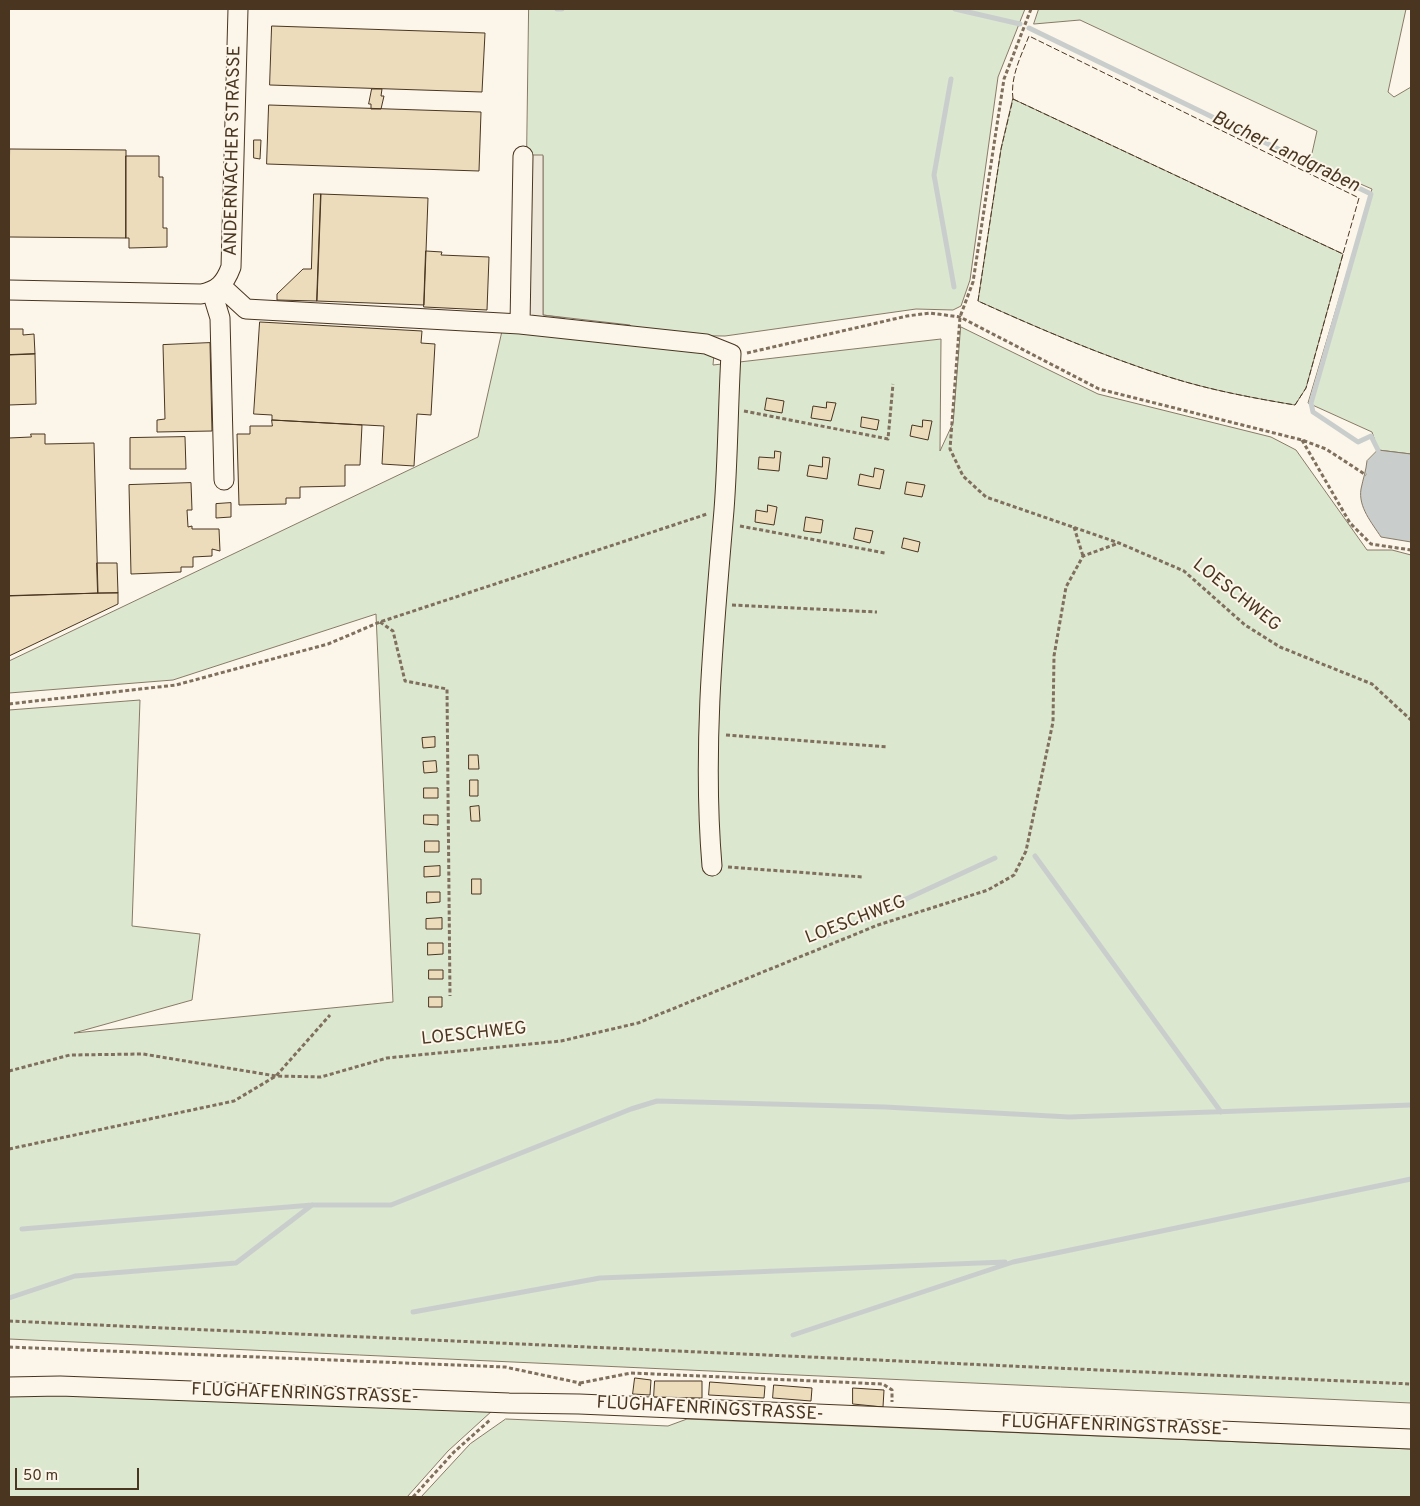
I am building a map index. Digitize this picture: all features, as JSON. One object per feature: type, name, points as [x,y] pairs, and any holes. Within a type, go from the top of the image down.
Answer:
[{"type":"street","name":"ANDERNACHER STRASSE","points":[[216,289],[231,267],[238,9]]},
{"type":"street","points":[[520,324],[523,156]]},
{"type":"street","points":[[9,290],[201,294],[216,289]]},
{"type":"street","points":[[216,289],[246,309],[520,324],[706,344],[731,354],[723,515],[708,734],[708,823],[712,866]]},
{"type":"street","points":[[216,289],[220,318],[224,480]]},
{"type":"street","name":"FLUGHAFENRINGSTRASSE-","points":[[9,1387],[60,1386],[579,1404],[1411,1439]]},
{"type":"path","name":"LOESCHWEG","points":[[1031,9],[1004,79],[973,282],[960,317],[950,449],[964,476],[986,497],[1119,543],[1184,571],[1245,625],[1280,647],[1372,684],[1411,720]]},
{"type":"path","points":[[752,352],[907,316],[930,313],[960,317],[1098,389],[1302,440],[1326,450],[1366,474]]},
{"type":"path","points":[[728,408],[888,439],[893,384]]},
{"type":"path","points":[[1302,440],[1350,523],[1371,544],[1411,550]]},
{"type":"path","points":[[9,704],[176,685],[328,644],[380,622],[723,515],[885,553]]},
{"type":"path","points":[[1074,527],[1083,556],[1119,543]]},
{"type":"path","name":"LOESCHWEG","points":[[9,1071],[70,1055],[143,1054],[276,1076],[321,1077],[387,1058],[561,1041],[638,1023],[878,925],[988,890],[1014,875],[1026,850],[1053,722],[1054,656],[1066,587],[1083,556]]},
{"type":"path","points":[[717,605],[877,612]]},
{"type":"path","points":[[380,622],[393,631],[405,681],[446,690],[450,996]]},
{"type":"path","points":[[708,734],[888,747]]},
{"type":"path","points":[[712,866],[863,877]]},
{"type":"path","points":[[9,1150],[234,1101],[276,1076],[330,1015]]},
{"type":"path","points":[[9,1321],[1411,1384]]},
{"type":"path","points":[[9,1347],[505,1367],[580,1383],[631,1373],[883,1384],[892,1390],[893,1418]]},
{"type":"path","points":[[579,1404],[580,1383]]},
{"type":"path","points":[[413,1497],[454,1452],[508,1403]]},
{"type":"green space","points":[[529,9],[1025,9],[998,77],[970,280],[961,306],[953,310],[916,309],[725,336],[638,335],[630,325],[543,315],[543,156],[527,155]]},
{"type":"green space","points":[[1039,9],[1406,9],[1388,92],[1394,97],[1411,87],[1411,454],[1378,450],[1372,432],[1308,403],[1372,189],[1310,162],[1317,131],[1080,20],[1034,24]]},
{"type":"green space","points":[[1013,99],[1343,254],[1306,388],[1295,405],[1200,386],[1169,377],[1072,342],[978,301],[1001,149]]},
{"type":"green space","points":[[961,327],[1098,394],[1271,437],[1296,450],[1367,550],[1392,550],[1411,555],[1411,1403],[9,1339],[9,710],[140,700],[132,926],[200,934],[192,1000],[74,1033],[393,1002],[376,614],[173,680],[9,693],[9,661],[478,437],[502,331],[714,354],[713,365],[941,339],[940,451],[953,423]]},
{"type":"green space","points":[[9,1392],[493,1410],[448,1451],[407,1497],[9,1497]]},
{"type":"green space","points":[[506,1419],[668,1426],[687,1419],[1411,1449],[1411,1497],[421,1497],[470,1444]]},
{"type":"shaded area","points":[[527,155],[543,155],[543,315],[564,318],[566,326],[526,322]]},
{"type":"shaded area","points":[[1378,450],[1411,454],[1411,542],[1381,537],[1364,508],[1361,489],[1367,461]]},
{"type":"building","points":[[272,26],[485,33],[482,92],[270,85]]},
{"type":"building","points":[[372,89],[382,89],[381,96],[384,96],[381,109],[371,109],[371,104],[369,104]]},
{"type":"building","points":[[269,105],[481,112],[479,171],[267,164]]},
{"type":"building","points":[[254,140],[261,140],[260,159],[254,158]]},
{"type":"building","points":[[10,149],[126,150],[126,238],[9,237]]},
{"type":"building","points":[[126,156],[159,156],[159,177],[163,177],[163,228],[167,228],[167,247],[129,248],[129,238],[126,238]]},
{"type":"building","points":[[314,194],[321,194],[317,301],[277,300],[277,294],[303,269],[311,269]]},
{"type":"building","points":[[321,194],[428,198],[424,305],[317,301]]},
{"type":"building","points":[[426,251],[442,252],[441,255],[489,257],[487,310],[424,307]]},
{"type":"building","points":[[260,322],[422,331],[421,343],[435,344],[431,415],[417,414],[414,466],[382,464],[384,426],[272,420],[272,415],[254,414]]},
{"type":"building","points":[[9,329],[23,329],[23,335],[34,334],[35,354],[9,355]]},
{"type":"building","points":[[210,343],[212,431],[157,432],[157,420],[165,419],[163,345]]},
{"type":"building","points":[[35,354],[36,404],[9,405],[9,355]]},
{"type":"building","points":[[767,398],[784,401],[782,413],[765,410]]},
{"type":"building","points":[[827,402],[836,403],[831,421],[811,418],[813,406],[826,408]]},
{"type":"building","points":[[862,417],[879,420],[877,430],[861,427]]},
{"type":"building","points":[[272,420],[362,425],[360,465],[345,465],[345,486],[300,487],[300,498],[286,498],[286,504],[239,505],[237,434],[250,434],[250,426],[272,426]]},
{"type":"building","points":[[923,420],[932,421],[928,440],[910,436],[912,425],[922,427]]},
{"type":"building","points":[[31,434],[45,434],[45,444],[94,443],[98,593],[9,596],[9,438],[31,437]]},
{"type":"building","points":[[185,437],[186,469],[130,469],[130,438]]},
{"type":"building","points":[[775,451],[781,452],[779,471],[758,469],[759,457],[774,458]]},
{"type":"building","points":[[823,457],[830,458],[827,479],[807,476],[809,465],[822,467]]},
{"type":"building","points":[[875,468],[884,470],[880,489],[858,485],[860,474],[873,477]]},
{"type":"building","points":[[907,482],[925,485],[922,497],[905,494]]},
{"type":"building","points":[[191,483],[192,510],[187,510],[188,527],[192,526],[192,529],[219,529],[220,551],[212,549],[212,556],[193,557],[193,567],[181,567],[181,572],[131,574],[129,485]]},
{"type":"building","points":[[231,503],[231,517],[216,518],[216,504]]},
{"type":"building","points":[[768,505],[777,507],[774,525],[755,522],[756,510],[767,512]]},
{"type":"building","points":[[806,517],[823,520],[821,533],[804,531]]},
{"type":"building","points":[[856,528],[873,531],[870,543],[854,539]]},
{"type":"building","points":[[904,538],[920,542],[918,552],[902,548]]},
{"type":"building","points":[[97,563],[117,563],[118,593],[98,593]]},
{"type":"building","points":[[118,593],[118,604],[9,656],[9,596]]},
{"type":"building","points":[[435,737],[435,747],[423,748],[422,738]]},
{"type":"building","points":[[469,755],[478,755],[479,769],[469,769]]},
{"type":"building","points":[[436,761],[437,772],[424,773],[423,762]]},
{"type":"building","points":[[470,780],[478,780],[478,796],[470,796]]},
{"type":"building","points":[[424,788],[438,788],[438,798],[424,798]]},
{"type":"building","points":[[479,806],[480,821],[471,821],[470,807]]},
{"type":"building","points":[[424,815],[438,815],[438,825],[424,824]]},
{"type":"building","points":[[425,841],[439,841],[439,852],[425,852]]},
{"type":"building","points":[[440,866],[440,876],[424,877],[424,867]]},
{"type":"building","points":[[472,879],[481,879],[481,894],[472,894]]},
{"type":"building","points":[[427,892],[440,892],[440,902],[427,903]]},
{"type":"building","points":[[442,918],[442,929],[426,929],[426,919]]},
{"type":"building","points":[[428,943],[443,943],[443,954],[428,955]]},
{"type":"building","points":[[429,970],[443,970],[443,979],[429,979]]},
{"type":"building","points":[[429,997],[442,997],[442,1007],[429,1007]]},
{"type":"building","points":[[635,1378],[651,1380],[650,1395],[633,1394]]},
{"type":"building","points":[[655,1381],[702,1381],[702,1398],[654,1397]]},
{"type":"building","points":[[710,1382],[765,1386],[764,1398],[709,1395]]},
{"type":"building","points":[[774,1385],[812,1388],[811,1401],[773,1398]]},
{"type":"building","points":[[853,1388],[884,1390],[883,1407],[853,1404]]},
{"type":"waterway","name":"Bucher Landgraben","points":[[557,9],[562,9]]},
{"type":"waterway","name":"Bucher Landgraben","points":[[955,9],[1020,24]]},
{"type":"waterway","name":"Bucher Landgraben","points":[[1029,28],[1371,194],[1311,403],[1313,412],[1358,442],[1371,436],[1378,450]]},
{"type":"waterway","points":[[951,79],[934,175],[954,287]]},
{"type":"waterway","points":[[1035,856],[1221,1112]]},
{"type":"waterway","points":[[826,936],[995,858]]},
{"type":"waterway","points":[[22,1229],[312,1205],[391,1205],[631,1109],[657,1101],[885,1107],[1069,1117],[1411,1105]]},
{"type":"waterway","points":[[793,1335],[1013,1262],[1411,1179]]},
{"type":"waterway","points":[[9,1298],[75,1276],[236,1263],[312,1205]]},
{"type":"waterway","points":[[413,1312],[600,1278],[1005,1262]]},
{"type":"fence","points":[[1013,99],[1012,91],[1015,75],[1029,36],[1359,198],[1343,254]]},
{"type":"fence","points":[[1013,99],[1343,254],[1306,388],[1295,405],[1200,386],[1169,377],[1072,342],[978,301],[1001,149],[1013,99]]}]
